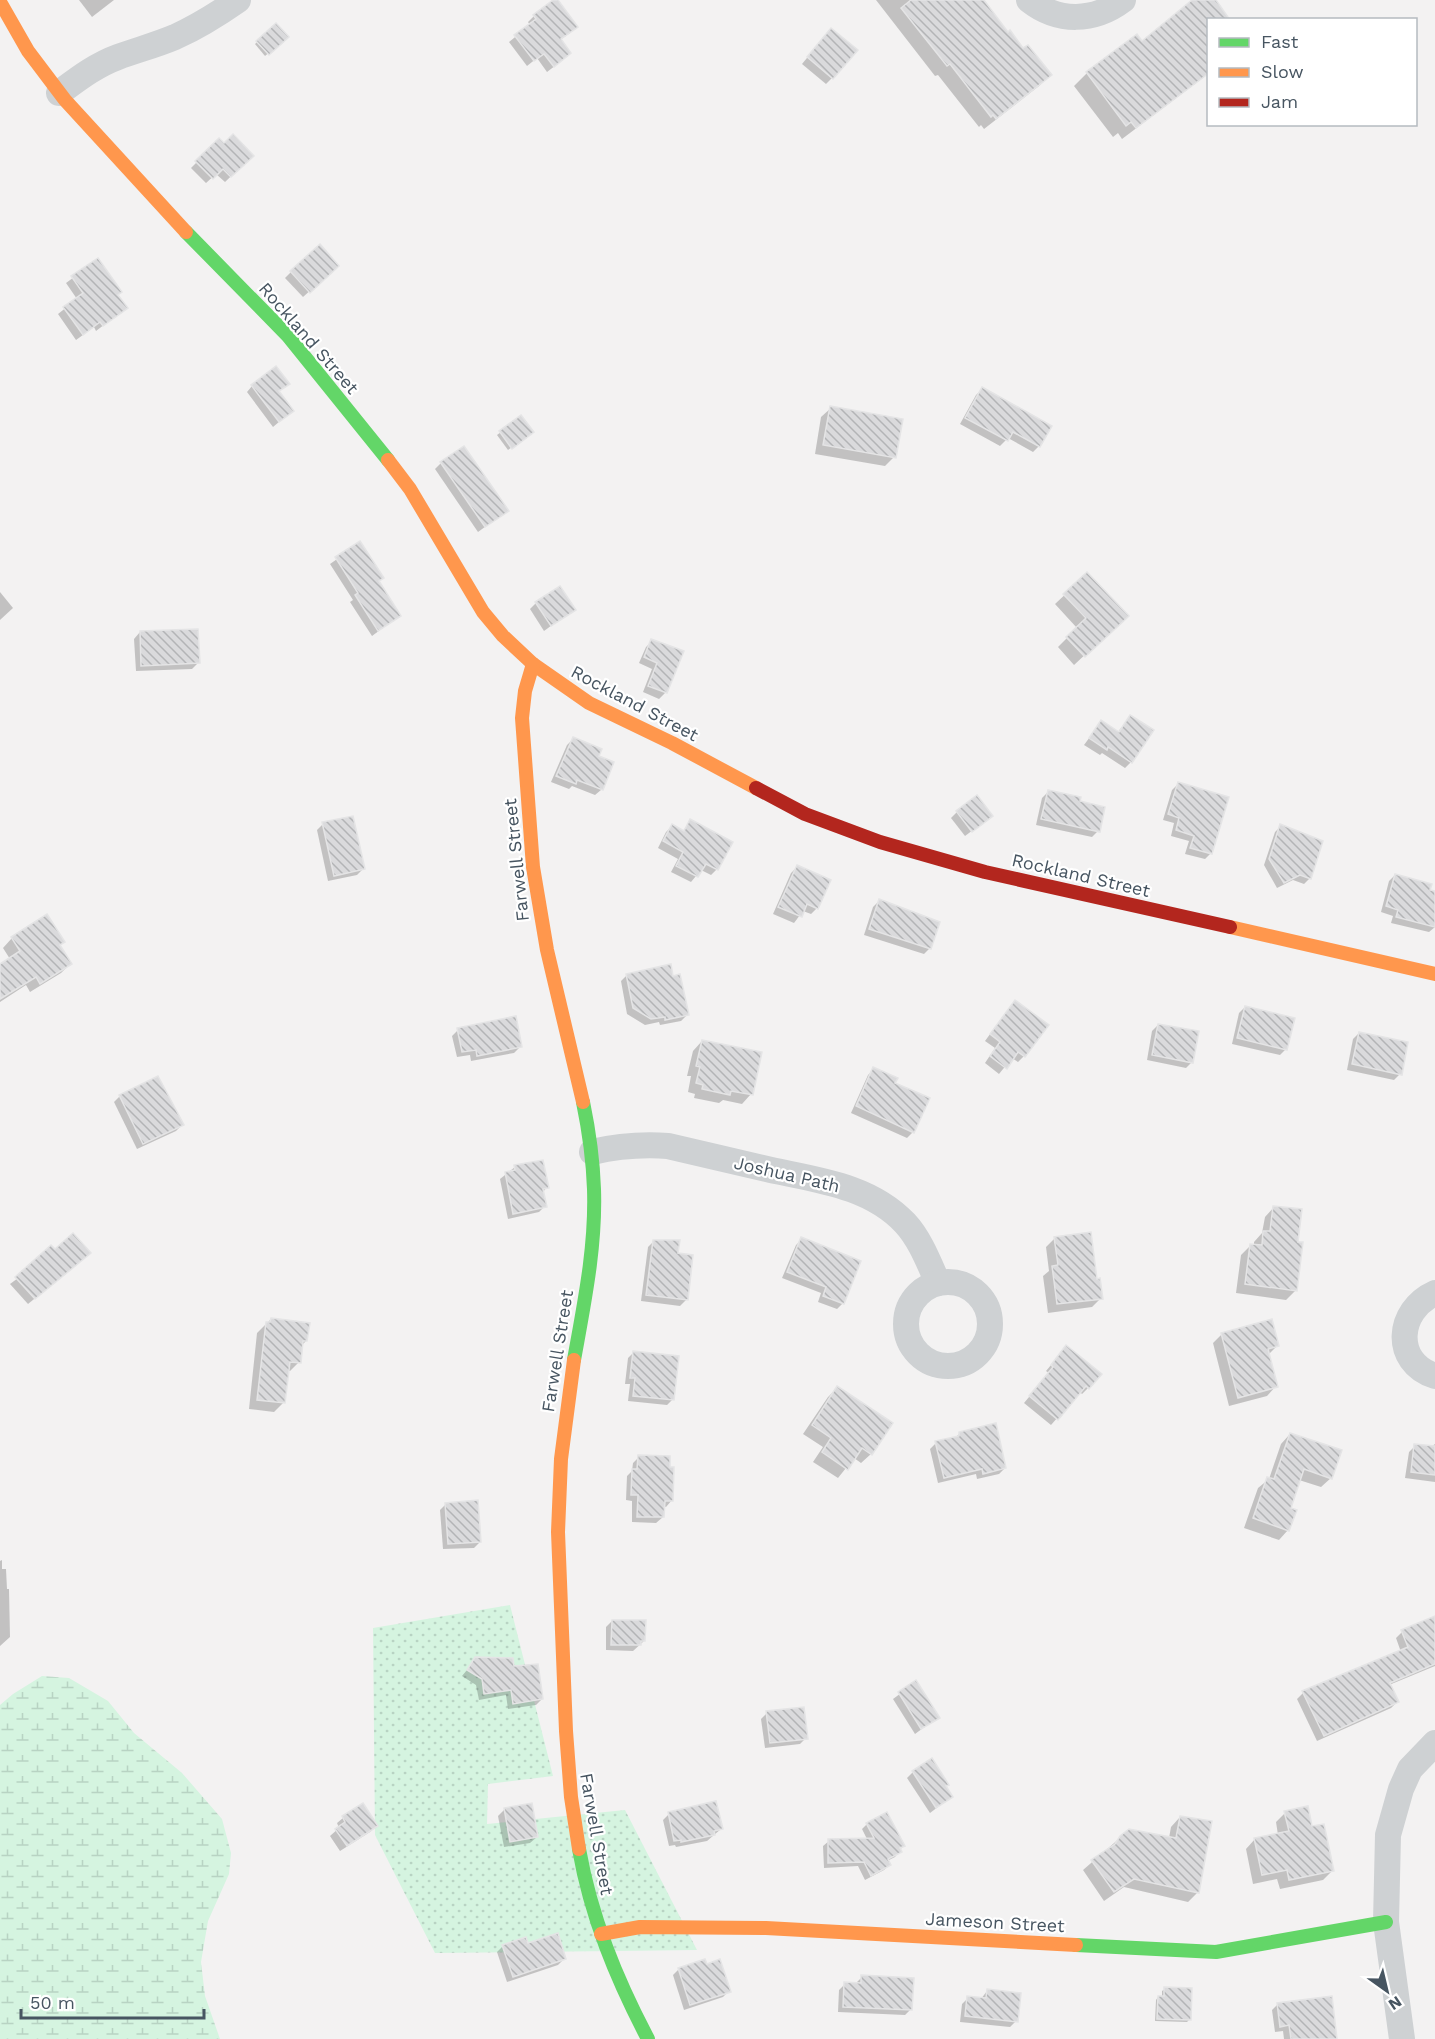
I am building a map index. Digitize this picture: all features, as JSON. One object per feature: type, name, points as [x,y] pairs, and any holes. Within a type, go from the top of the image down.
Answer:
[{"type":"street","points":[[59,93],[96,67],[117,57],[176,37],[204,23],[238,0]]},
{"type":"street","points":[[1029,0],[1049,12],[1074,17],[1099,14],[1123,0]]},
{"type":"street","name":"Rockland Street","points":[[0,2],[28,51],[59,93],[200,247],[288,336],[410,489],[483,612],[503,636],[533,664],[565,687],[590,703],[672,743],[805,814],[839,828],[931,858],[985,872],[1435,974]]},
{"type":"street","name":"Farwell Street","points":[[533,664],[526,680],[521,710],[530,851],[541,925],[570,1042],[592,1152],[595,1209],[593,1241],[563,1430],[558,1486],[558,1545],[568,1778],[581,1865],[601,1934],[648,2039]]},
{"type":"street","name":"Joshua Path","points":[[592,1152],[617,1146],[642,1144],[668,1146],[861,1192],[885,1205],[906,1224],[924,1251],[938,1283]]},
{"type":"street","points":[[1435,1293],[1418,1303],[1410,1314],[1405,1336],[1411,1359],[1421,1369],[1435,1376]]},
{"type":"street","points":[[1402,2039],[1386,1922],[1388,1835],[1401,1789],[1410,1769],[1435,1743]]},
{"type":"street","name":"Jameson Street","points":[[601,1934],[640,1927],[766,1928],[1216,1952],[1386,1922]]},
{"type":"green space","points":[[510,1605],[553,1776],[488,1784],[487,1824],[625,1810],[697,1950],[435,1953],[375,1835],[373,1628]]},
{"type":"green space","points":[[42,1676],[69,1678],[108,1701],[134,1733],[182,1773],[222,1819],[231,1853],[229,1874],[208,1921],[201,1962],[205,1996],[220,2039],[0,2039],[0,1705]]},
{"type":"building","points":[[553,0],[558,0],[578,27],[561,39],[571,53],[554,67],[544,54],[534,61],[514,35],[536,19],[533,15]]},
{"type":"building","points":[[911,0],[984,0],[1008,32],[1010,30],[1023,48],[1028,45],[1052,75],[996,119],[993,115],[991,117],[950,64],[947,66],[901,8]]},
{"type":"building","points":[[1192,0],[1216,0],[1229,18],[1207,18],[1207,75],[1136,128],[1131,122],[1126,126],[1086,72],[1137,34],[1142,41]]},
{"type":"building","points":[[276,23],[289,37],[269,55],[256,41]]},
{"type":"building","points":[[831,28],[858,50],[833,79],[807,57]]},
{"type":"building","points":[[233,134],[254,156],[231,177],[223,169],[213,179],[195,161],[219,138],[224,143]]},
{"type":"building","points":[[320,244],[339,266],[310,293],[290,271]]},
{"type":"building","points":[[98,258],[122,292],[118,295],[128,308],[103,326],[100,322],[83,335],[63,307],[83,293],[71,276]]},
{"type":"building","points":[[276,366],[290,384],[279,391],[294,411],[279,422],[251,385]]},
{"type":"building","points":[[982,387],[1052,426],[1040,447],[1013,432],[1008,441],[965,418]]},
{"type":"building","points":[[830,406],[903,419],[896,458],[823,445]]},
{"type":"building","points":[[521,415],[534,432],[512,449],[499,431]]},
{"type":"building","points":[[464,446],[509,511],[485,527],[440,462]]},
{"type":"building","points":[[360,541],[384,578],[379,581],[401,616],[378,631],[335,557]]},
{"type":"building","points":[[1087,572],[1129,616],[1085,657],[1066,637],[1086,618],[1063,594]]},
{"type":"building","points":[[560,586],[576,610],[551,626],[535,602]]},
{"type":"building","points":[[198,629],[200,663],[141,666],[140,631]]},
{"type":"building","points":[[651,639],[684,651],[667,693],[648,686],[657,663],[644,657]]},
{"type":"building","points":[[1130,715],[1154,730],[1132,763],[1089,738],[1101,720],[1119,732]]},
{"type":"building","points":[[573,737],[602,749],[599,756],[614,762],[603,790],[577,780],[576,784],[556,776]]},
{"type":"building","points":[[1178,782],[1229,797],[1212,854],[1190,848],[1194,836],[1176,830],[1179,818],[1168,814]]},
{"type":"building","points":[[1048,790],[1081,797],[1080,801],[1105,807],[1100,832],[1041,819]]},
{"type":"building","points":[[977,795],[993,816],[972,832],[956,811]]},
{"type":"building","points":[[353,816],[365,869],[334,876],[322,822]]},
{"type":"building","points":[[690,819],[733,842],[718,870],[706,864],[698,877],[676,866],[683,852],[663,841],[672,824],[684,831]]},
{"type":"building","points":[[1280,824],[1323,841],[1311,879],[1300,875],[1284,883],[1269,859]]},
{"type":"building","points":[[797,865],[831,880],[818,909],[807,904],[802,917],[778,907]]},
{"type":"building","points":[[1395,874],[1432,884],[1430,890],[1435,891],[1435,927],[1396,917],[1398,910],[1386,906]]},
{"type":"building","points":[[879,899],[940,922],[931,949],[869,929]]},
{"type":"building","points":[[47,914],[65,942],[60,945],[72,964],[40,984],[36,977],[0,999],[0,964],[20,951],[11,937]]},
{"type":"building","points":[[671,964],[673,976],[680,974],[689,1015],[665,1020],[665,1017],[651,1019],[633,1008],[626,974]]},
{"type":"building","points":[[1015,1000],[1049,1025],[1025,1057],[1018,1052],[1007,1069],[990,1056],[1000,1042],[990,1034]]},
{"type":"building","points":[[1245,1006],[1295,1018],[1287,1050],[1237,1038]]},
{"type":"building","points":[[516,1016],[522,1047],[477,1056],[476,1050],[462,1052],[457,1028]]},
{"type":"building","points":[[1158,1024],[1199,1031],[1193,1063],[1152,1055]]},
{"type":"building","points":[[1359,1032],[1408,1042],[1402,1075],[1352,1064]]},
{"type":"building","points":[[702,1040],[762,1052],[753,1095],[731,1091],[730,1095],[702,1089],[703,1085],[696,1083],[700,1067],[696,1066]]},
{"type":"building","points":[[873,1067],[898,1078],[895,1083],[930,1098],[914,1133],[856,1106]]},
{"type":"building","points":[[158,1076],[184,1125],[143,1144],[119,1095]]},
{"type":"building","points":[[543,1160],[549,1188],[543,1189],[547,1207],[513,1214],[505,1172],[515,1170],[514,1165]]},
{"type":"building","points":[[1273,1206],[1302,1209],[1298,1242],[1303,1242],[1297,1291],[1245,1284],[1250,1244],[1262,1245],[1263,1231],[1270,1231]]},
{"type":"building","points":[[1091,1232],[1097,1279],[1100,1278],[1103,1299],[1057,1304],[1052,1266],[1058,1265],[1054,1237]]},
{"type":"building","points":[[73,1233],[91,1253],[35,1299],[15,1277],[51,1245],[55,1249]]},
{"type":"building","points":[[801,1237],[861,1261],[844,1304],[823,1296],[826,1287],[787,1272]]},
{"type":"building","points":[[653,1240],[680,1240],[678,1253],[693,1255],[688,1300],[646,1295]]},
{"type":"building","points":[[271,1318],[310,1323],[307,1341],[303,1341],[301,1363],[290,1362],[285,1403],[257,1400],[266,1322],[270,1322]]},
{"type":"building","points":[[1272,1319],[1279,1346],[1268,1349],[1278,1387],[1238,1398],[1221,1333]]},
{"type":"building","points":[[1066,1345],[1102,1374],[1089,1389],[1086,1386],[1058,1420],[1029,1396],[1053,1367],[1051,1365]]},
{"type":"building","points":[[633,1351],[679,1356],[674,1400],[633,1396],[635,1378],[630,1378]]},
{"type":"building","points":[[837,1386],[893,1423],[872,1455],[862,1448],[848,1470],[822,1452],[831,1438],[812,1425]]},
{"type":"building","points":[[996,1423],[1006,1468],[983,1474],[982,1469],[944,1478],[935,1441],[959,1436],[959,1432]]},
{"type":"building","points":[[1290,1433],[1342,1450],[1332,1479],[1304,1469],[1291,1508],[1297,1510],[1289,1531],[1253,1518],[1267,1477],[1274,1479]]},
{"type":"building","points":[[1414,1444],[1435,1446],[1435,1475],[1411,1472]]},
{"type":"building","points":[[638,1455],[670,1456],[670,1467],[674,1467],[673,1501],[665,1501],[664,1517],[637,1517],[638,1495],[631,1495],[632,1469],[637,1469]]},
{"type":"building","points":[[478,1500],[481,1542],[448,1544],[445,1503]]},
{"type":"building","points":[[1435,1616],[1435,1664],[1390,1683],[1399,1702],[1324,1736],[1302,1691],[1408,1647],[1401,1630]]},
{"type":"building","points":[[612,1620],[646,1620],[645,1641],[641,1641],[641,1645],[611,1645]]},
{"type":"building","points":[[475,1657],[513,1658],[514,1666],[538,1664],[543,1699],[513,1704],[511,1690],[484,1694],[482,1679],[467,1670]]},
{"type":"building","points":[[916,1680],[940,1718],[921,1729],[898,1692]]},
{"type":"building","points":[[804,1707],[808,1739],[770,1743],[766,1711]]},
{"type":"building","points":[[932,1758],[949,1785],[946,1786],[953,1797],[936,1808],[912,1771]]},
{"type":"building","points":[[716,1801],[723,1829],[714,1831],[715,1835],[681,1842],[681,1840],[674,1841],[668,1812]]},
{"type":"building","points":[[363,1803],[378,1826],[347,1846],[335,1829],[345,1822],[342,1816]]},
{"type":"building","points":[[532,1803],[538,1837],[510,1842],[504,1808]]},
{"type":"building","points":[[1308,1806],[1312,1826],[1324,1824],[1334,1871],[1289,1880],[1287,1870],[1262,1875],[1254,1838],[1289,1831],[1284,1811]]},
{"type":"building","points":[[887,1812],[905,1846],[900,1848],[902,1852],[888,1859],[891,1865],[871,1876],[864,1862],[828,1863],[828,1839],[874,1838],[866,1823]]},
{"type":"building","points":[[1180,1816],[1212,1821],[1199,1893],[1134,1879],[1114,1892],[1091,1860],[1115,1844],[1120,1836],[1129,1829],[1176,1838]]},
{"type":"building","points":[[558,1933],[566,1959],[513,1977],[502,1945],[526,1937],[528,1943]]},
{"type":"building","points":[[705,1959],[707,1964],[720,1959],[731,1992],[690,2005],[678,1968]]},
{"type":"building","points":[[861,1975],[914,1978],[912,2010],[843,2007],[844,1982],[861,1983]]},
{"type":"building","points":[[1164,1987],[1192,1988],[1191,2020],[1157,2019],[1158,1996],[1164,1996]]},
{"type":"building","points":[[987,1989],[1021,1993],[1018,2022],[965,2016],[967,1996],[986,1998]]},
{"type":"building","points":[[1332,1996],[1337,2039],[1291,2039],[1289,2025],[1280,2027],[1277,2003]]},
{"type":"traffic: fast","points":[[186,232],[288,336],[388,460]]},
{"type":"traffic: fast","points":[[574,1360],[588,1275],[594,1211],[592,1156],[583,1102]]},
{"type":"traffic: fast","points":[[579,1849],[590,1899],[606,1947],[625,1993],[648,2039]]},
{"type":"traffic: fast","points":[[1076,1945],[1216,1952],[1386,1922]]},
{"type":"traffic: slow","points":[[0,2],[28,51],[65,100],[186,232]]},
{"type":"traffic: slow","points":[[388,460],[410,489],[483,612],[503,636],[533,664],[589,703],[672,743],[756,788]]},
{"type":"traffic: slow","points":[[533,664],[525,691],[522,718],[533,867],[547,950],[583,1102]]},
{"type":"traffic: slow","points":[[1230,927],[1435,974]]},
{"type":"traffic: slow","points":[[574,1360],[561,1459],[558,1532],[566,1731],[571,1797],[579,1849]]},
{"type":"traffic: slow","points":[[601,1934],[640,1927],[766,1928],[1076,1945]]},
{"type":"traffic: jam","points":[[756,788],[805,814],[880,842],[985,872],[1230,927]]}]
